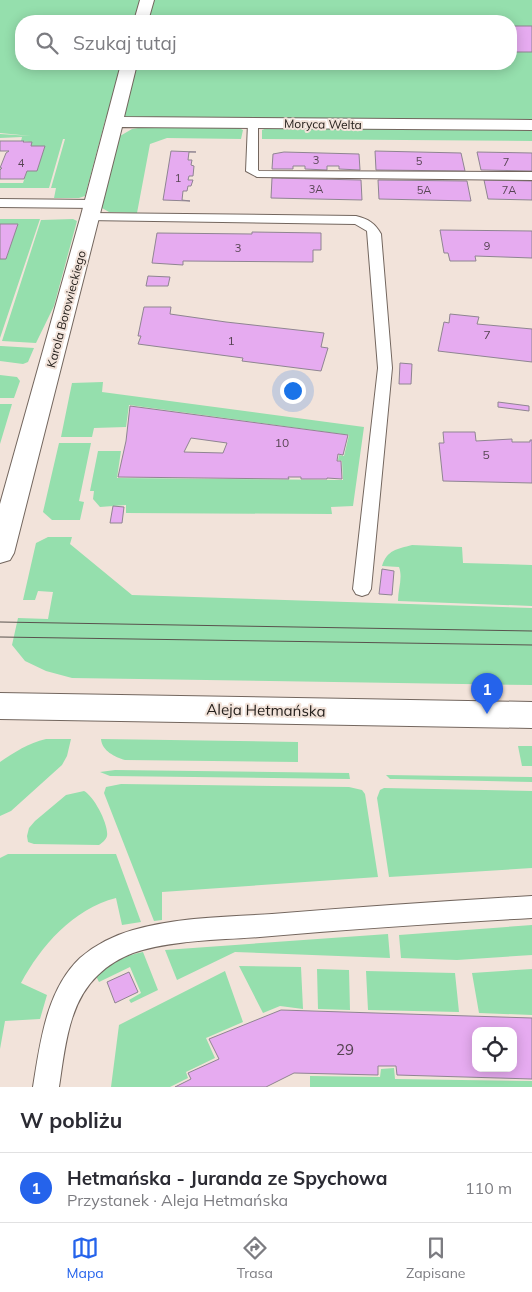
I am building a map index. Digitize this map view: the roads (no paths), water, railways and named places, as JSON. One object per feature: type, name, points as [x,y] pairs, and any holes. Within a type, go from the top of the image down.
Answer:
[{"type":"street","points":[[142,15],[146,0]]},
{"type":"street","name":"Karola Borowieckiego","points":[[0,554],[92,212],[127,70]]},
{"type":"street","name":"Moryca Welta","points":[[114,122],[532,125]]},
{"type":"street","name":"Aleja Hetmańska","points":[[0,706],[532,715]]},
{"type":"lane","points":[[253,123],[252,171],[258,174],[532,176]]},
{"type":"lane","points":[[0,203],[92,212]]},
{"type":"lane","points":[[0,215],[92,212],[350,220],[364,222],[372,228],[376,234],[385,368],[362,589]]},
{"type":"lane","points":[[46,1087],[53,1036],[62,1008],[74,983],[90,966],[108,952],[128,944],[152,937],[185,932],[532,907]]},
{"type":"tram line","points":[[0,622],[532,631]]},
{"type":"tram line","points":[[0,637],[532,645]]},
{"type":"place","name":"Hetmańska - Juranda ze Spychowa","points":[[487,714]]}]
